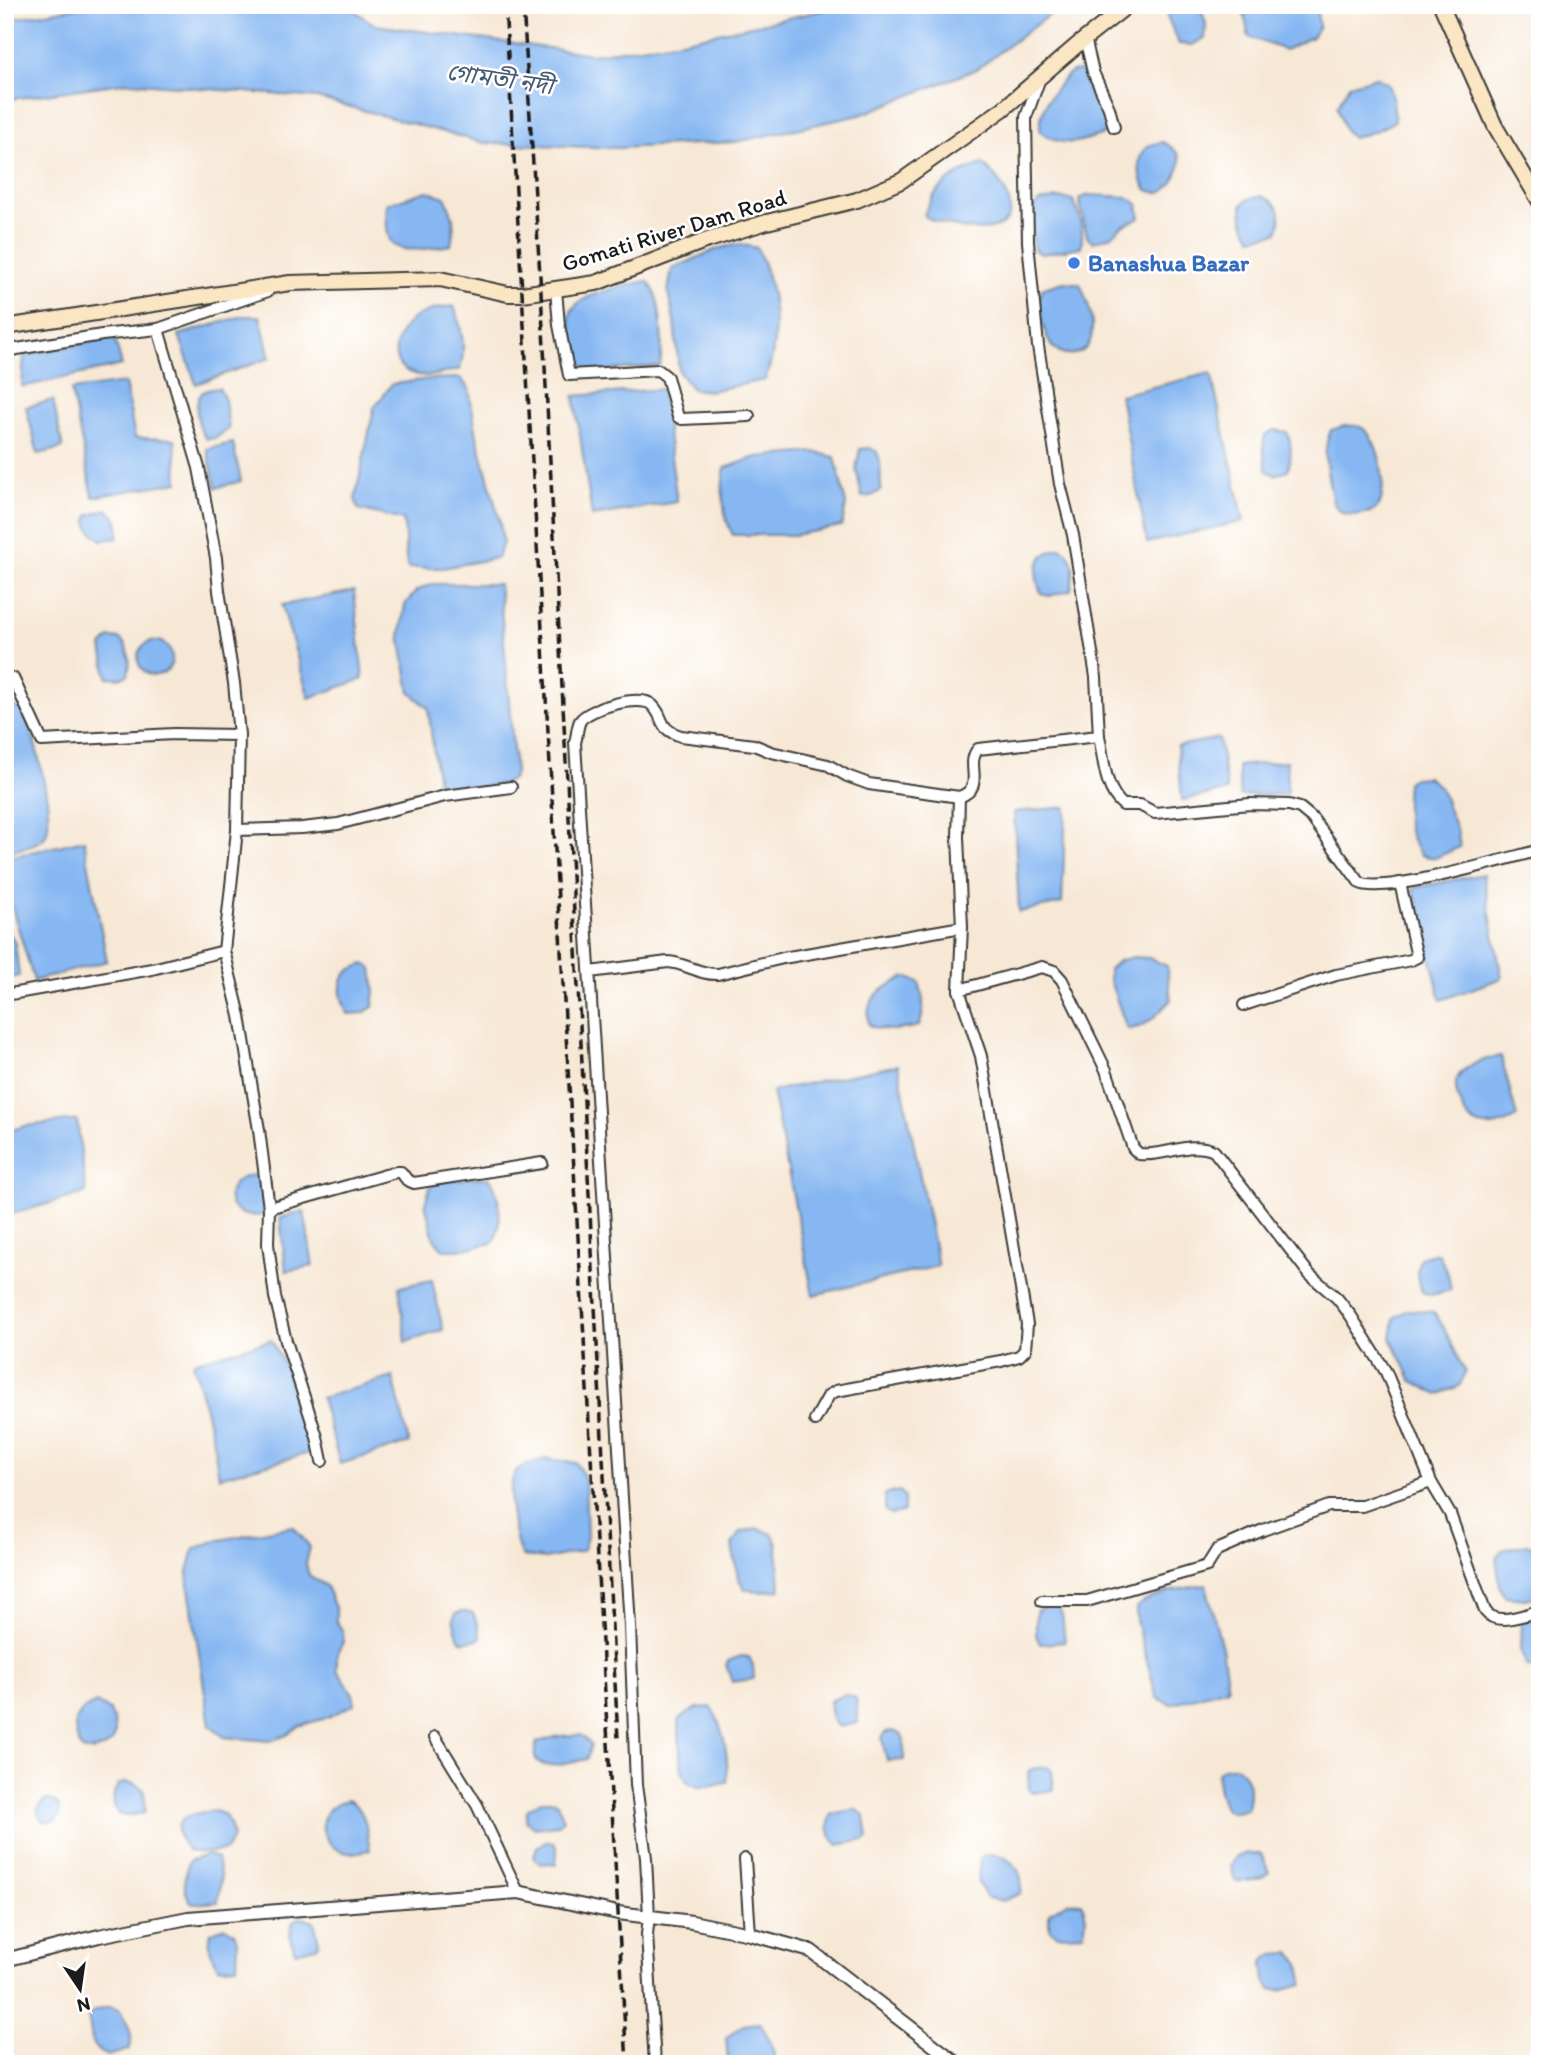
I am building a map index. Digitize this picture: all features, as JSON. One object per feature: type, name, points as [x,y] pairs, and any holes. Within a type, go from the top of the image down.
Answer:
[{"type":"main road","name":"Gomati River Dam Road","points":[[5,327],[290,283],[440,279],[508,294],[596,283],[702,243],[767,222],[857,200],[901,181],[983,124],[1128,5]]},
{"type":"main road","points":[[1441,5],[1495,126],[1540,202]]},
{"type":"street","points":[[1085,38],[1093,72],[1109,107],[1114,127]]},
{"type":"street","points":[[1040,78],[1026,117],[1028,242],[1038,346],[1060,484],[1073,535],[1094,664],[1099,736],[1110,788],[1115,798],[1123,805],[1140,805],[1155,813],[1250,804],[1289,805],[1300,808],[1312,818],[1360,883],[1367,886],[1447,874],[1540,850]]},
{"type":"street","points":[[5,351],[158,329],[290,283]]},
{"type":"street","points":[[556,290],[559,325],[569,375],[658,370],[667,377],[678,417],[748,416]]},
{"type":"street","points":[[158,329],[200,468],[216,558],[239,735],[237,830],[225,951],[240,1016],[269,1208],[268,1244],[275,1297],[322,1461]]},
{"type":"street","points":[[13,678],[42,741],[174,734],[239,735]]},
{"type":"street","points":[[655,2064],[647,1934],[649,1917],[646,1858],[636,1785],[630,1626],[575,743],[580,721],[589,712],[620,703],[646,702],[654,706],[660,722],[670,733],[754,745],[771,752],[828,765],[869,784],[959,797],[968,794],[972,789],[974,754],[978,750],[1099,736]]},
{"type":"street","points":[[237,830],[338,824],[446,796],[511,787]]},
{"type":"street","points":[[816,1420],[829,1395],[836,1391],[1001,1361],[1019,1356],[1025,1350],[1027,1324],[981,1056],[959,990],[962,927],[959,797]]},
{"type":"street","points":[[1244,1005],[1336,975],[1417,957],[1400,883]]},
{"type":"street","points":[[590,972],[676,962],[710,974],[718,974],[783,958],[962,927]]},
{"type":"street","points":[[5,995],[152,969],[225,951]]},
{"type":"street","points":[[959,990],[1042,967],[1054,971],[1062,980],[1106,1070],[1133,1148],[1139,1154],[1149,1156],[1204,1146],[1214,1151],[1310,1275],[1337,1298],[1386,1372],[1432,1482],[1450,1514],[1481,1601],[1490,1617],[1498,1620],[1540,1611]]},
{"type":"street","points":[[269,1208],[396,1172],[401,1172],[407,1180],[414,1182],[542,1163]]},
{"type":"street","points":[[1042,1601],[1087,1601],[1207,1566],[1217,1550],[1263,1530],[1329,1506],[1362,1506],[1432,1482]]},
{"type":"street","points":[[435,1737],[477,1805],[518,1892]]},
{"type":"street","points":[[745,1859],[750,1934]]},
{"type":"street","points":[[5,1959],[188,1918],[518,1892],[618,1913],[692,1922],[811,1951],[958,2064]]},
{"type":"water","name":"গোমতী নদী","points":[[92,5],[308,5],[352,9],[375,25],[593,54],[681,41],[848,5],[1062,5],[977,69],[860,115],[736,142],[618,148],[484,143],[317,98],[128,82],[5,100],[5,20]]},
{"type":"water","points":[[1168,5],[1200,5],[1206,24],[1205,38],[1192,45],[1179,44],[1167,16]]},
{"type":"water","points":[[1242,5],[1316,5],[1319,26],[1312,37],[1285,50],[1249,37]]},
{"type":"water","points":[[1088,70],[1107,109],[1106,133],[1080,141],[1065,142],[1057,141],[1040,131],[1042,114],[1053,92],[1071,72]]},
{"type":"water","points":[[1376,77],[1388,84],[1395,121],[1353,138],[1345,130],[1337,107],[1349,85]]},
{"type":"water","points":[[1163,142],[1179,155],[1180,164],[1171,185],[1158,193],[1147,190],[1140,174],[1139,162],[1147,147]]},
{"type":"water","points":[[983,164],[996,177],[1009,203],[1010,213],[1005,222],[996,228],[981,230],[951,226],[924,216],[927,206],[946,182]]},
{"type":"water","points":[[427,191],[445,197],[454,226],[451,245],[420,249],[397,247],[388,235],[386,204]]},
{"type":"water","points":[[1088,195],[1127,197],[1138,204],[1140,218],[1122,226],[1111,236],[1093,242],[1087,237],[1079,199]]},
{"type":"water","points":[[1262,196],[1277,206],[1280,215],[1279,227],[1277,233],[1252,238],[1244,222],[1242,205],[1248,199]]},
{"type":"water","points":[[1057,198],[1073,200],[1076,206],[1082,228],[1081,247],[1042,254],[1034,250],[1031,210],[1039,202]]},
{"type":"water","points":[[738,244],[757,248],[773,297],[775,331],[765,380],[710,391],[692,389],[679,372],[674,320],[668,292],[672,269],[717,249]]},
{"type":"water","points":[[647,281],[659,308],[660,366],[588,372],[584,370],[577,360],[571,330],[570,316],[573,308],[590,296]]},
{"type":"water","points":[[1064,282],[1080,284],[1091,317],[1091,338],[1084,349],[1074,354],[1062,353],[1052,346],[1046,336],[1039,311],[1043,288]]},
{"type":"water","points":[[454,306],[463,345],[460,369],[423,375],[402,368],[397,361],[396,345],[404,328],[417,316]]},
{"type":"water","points":[[243,316],[260,316],[270,358],[196,384],[179,335]]},
{"type":"water","points":[[114,337],[122,365],[22,387],[24,355]]},
{"type":"water","points":[[1211,373],[1244,521],[1147,543],[1120,395]]},
{"type":"water","points":[[460,378],[469,389],[477,437],[503,543],[497,558],[442,568],[408,568],[403,520],[358,509],[355,499],[374,408],[392,384]]},
{"type":"water","points":[[125,383],[135,438],[175,439],[178,482],[93,497],[71,390]]},
{"type":"water","points":[[219,388],[225,400],[229,429],[215,438],[207,439],[199,424],[197,403],[204,392]]},
{"type":"water","points":[[662,389],[677,502],[592,516],[574,396]]},
{"type":"water","points":[[53,400],[63,448],[38,454],[26,407]]},
{"type":"water","points":[[1358,426],[1367,432],[1377,451],[1383,487],[1379,505],[1371,512],[1347,514],[1338,509],[1332,500],[1326,446],[1331,430]]},
{"type":"water","points":[[1274,430],[1287,432],[1290,441],[1288,470],[1275,475],[1267,471],[1263,447],[1265,435]]},
{"type":"water","points":[[233,443],[241,481],[216,488],[207,449]]},
{"type":"water","points":[[870,448],[877,452],[880,461],[881,490],[871,496],[862,497],[856,468],[860,449]]},
{"type":"water","points":[[814,452],[835,457],[846,504],[842,526],[795,535],[733,535],[723,502],[725,468],[756,457]]},
{"type":"water","points":[[107,509],[117,522],[118,538],[102,540],[90,530],[88,519],[89,515]]},
{"type":"water","points":[[1061,548],[1072,561],[1071,590],[1049,596],[1042,594],[1037,578],[1038,565],[1046,554]]},
{"type":"water","points":[[432,584],[499,584],[515,772],[513,779],[503,784],[439,792],[428,708],[410,692],[400,636],[405,605],[416,591]]},
{"type":"water","points":[[354,591],[363,679],[309,698],[282,605]]},
{"type":"water","points":[[110,638],[120,639],[126,646],[128,675],[119,678],[107,677],[102,646]]},
{"type":"water","points":[[155,641],[167,646],[172,658],[167,670],[155,675],[143,670],[138,658],[143,646]]},
{"type":"water","points":[[5,705],[24,709],[43,776],[48,815],[43,839],[7,853],[5,853]]},
{"type":"water","points":[[1219,738],[1227,791],[1182,800],[1177,746]]},
{"type":"water","points":[[1287,761],[1287,794],[1240,796],[1238,766]]},
{"type":"water","points":[[1427,777],[1440,787],[1458,834],[1460,847],[1435,858],[1421,855],[1411,837],[1406,820],[1407,782],[1414,778]]},
{"type":"water","points":[[1066,807],[1062,903],[1019,912],[1014,812]]},
{"type":"water","points":[[84,840],[107,961],[34,981],[5,884],[5,858]]},
{"type":"water","points":[[1483,874],[1502,978],[1441,1000],[1413,888]]},
{"type":"water","points":[[5,925],[15,942],[19,976],[5,979]]},
{"type":"water","points":[[1134,957],[1149,958],[1167,966],[1171,1000],[1146,1023],[1127,1029],[1109,978],[1109,969],[1118,961]]},
{"type":"water","points":[[365,964],[372,968],[375,992],[373,1007],[363,1013],[348,1014],[341,989],[344,977],[349,971]]},
{"type":"water","points":[[905,977],[919,982],[921,988],[923,1009],[919,1026],[887,1030],[869,1025],[869,1008],[876,995]]},
{"type":"water","points":[[1501,1056],[1517,1117],[1499,1125],[1483,1126],[1469,1119],[1464,1111],[1459,1101],[1456,1082],[1460,1074],[1470,1066]]},
{"type":"water","points":[[898,1065],[938,1266],[813,1295],[772,1091]]},
{"type":"water","points":[[77,1120],[86,1193],[5,1216],[5,1132],[25,1126]]},
{"type":"water","points":[[254,1175],[261,1184],[266,1214],[251,1216],[240,1213],[233,1207],[230,1191],[235,1183]]},
{"type":"water","points":[[490,1178],[494,1185],[499,1210],[496,1236],[493,1243],[444,1250],[434,1239],[425,1203],[430,1187],[442,1181]]},
{"type":"water","points":[[304,1211],[313,1266],[286,1271],[280,1218]]},
{"type":"water","points":[[1438,1253],[1448,1274],[1451,1290],[1431,1295],[1422,1292],[1418,1267],[1420,1258]]},
{"type":"water","points":[[432,1280],[443,1330],[406,1342],[399,1287]]},
{"type":"water","points":[[1408,1310],[1434,1312],[1465,1372],[1461,1385],[1438,1395],[1412,1381],[1391,1338],[1394,1318]]},
{"type":"water","points":[[271,1340],[304,1401],[310,1453],[219,1477],[213,1440],[193,1362]]},
{"type":"water","points":[[393,1377],[409,1443],[340,1464],[321,1398]]},
{"type":"water","points":[[547,1459],[576,1463],[585,1478],[587,1537],[583,1551],[545,1559],[522,1556],[515,1537],[511,1510],[512,1483],[515,1473],[521,1467]]},
{"type":"water","points":[[900,1491],[904,1497],[904,1512],[890,1514],[885,1510],[885,1494]]},
{"type":"water","points":[[293,1526],[310,1547],[306,1564],[309,1575],[326,1586],[336,1610],[336,1621],[343,1631],[343,1642],[337,1654],[337,1670],[353,1694],[355,1704],[326,1718],[298,1726],[287,1735],[270,1741],[224,1737],[210,1726],[187,1575],[194,1549],[215,1541]]},
{"type":"water","points":[[757,1528],[773,1534],[777,1545],[780,1590],[759,1592],[745,1589],[738,1578],[732,1545],[741,1532]]},
{"type":"water","points":[[1526,1544],[1538,1548],[1540,1595],[1526,1599],[1505,1597],[1500,1586],[1496,1557],[1502,1550]]},
{"type":"water","points":[[1206,1585],[1222,1648],[1228,1688],[1170,1704],[1157,1698],[1136,1621],[1136,1607],[1161,1594]]},
{"type":"water","points":[[1057,1605],[1062,1614],[1065,1642],[1040,1644],[1036,1635],[1036,1611]]},
{"type":"water","points":[[456,1613],[473,1613],[480,1639],[463,1642],[459,1639],[453,1619]]},
{"type":"water","points":[[1540,1613],[1540,1667],[1527,1667],[1521,1651],[1522,1622],[1528,1615]]},
{"type":"water","points":[[741,1656],[749,1657],[753,1665],[754,1679],[732,1682],[726,1665],[728,1661]]},
{"type":"water","points":[[845,1694],[856,1698],[858,1723],[839,1727],[831,1716],[830,1701]]},
{"type":"water","points":[[96,1703],[110,1710],[115,1728],[114,1739],[99,1749],[82,1750],[76,1735],[76,1722],[82,1711]]},
{"type":"water","points":[[711,1707],[725,1743],[727,1782],[698,1786],[689,1783],[683,1771],[679,1719],[697,1708]]},
{"type":"water","points":[[886,1732],[901,1733],[904,1739],[904,1760],[887,1761],[882,1738]]},
{"type":"water","points":[[581,1735],[591,1744],[587,1759],[550,1766],[537,1760],[537,1742],[559,1736]]},
{"type":"water","points":[[1236,1766],[1245,1775],[1249,1785],[1249,1797],[1247,1810],[1233,1812],[1226,1810],[1222,1801],[1217,1773],[1223,1768]]},
{"type":"water","points":[[1047,1767],[1052,1771],[1054,1790],[1033,1793],[1029,1791],[1028,1772]]},
{"type":"water","points":[[126,1782],[136,1784],[144,1790],[145,1813],[125,1816],[118,1814],[114,1795],[118,1785]]},
{"type":"water","points":[[45,1800],[53,1800],[60,1807],[60,1815],[53,1822],[45,1822],[38,1815],[38,1807]]},
{"type":"water","points":[[348,1800],[355,1804],[363,1815],[370,1850],[348,1853],[331,1845],[326,1837],[323,1819],[327,1811],[335,1804]]},
{"type":"water","points":[[541,1801],[558,1803],[563,1819],[558,1825],[535,1828],[526,1821],[527,1810]]},
{"type":"water","points":[[856,1809],[865,1816],[868,1838],[838,1845],[829,1831],[832,1814]]},
{"type":"water","points":[[215,1811],[224,1814],[230,1824],[233,1837],[226,1850],[202,1853],[188,1851],[178,1832],[181,1820],[194,1814]]},
{"type":"water","points":[[547,1841],[554,1843],[557,1849],[556,1865],[539,1863],[534,1856],[537,1847]]},
{"type":"water","points":[[1247,1853],[1261,1854],[1269,1872],[1254,1880],[1235,1881],[1231,1865],[1236,1857]]},
{"type":"water","points":[[995,1854],[1013,1863],[1021,1879],[1021,1893],[1003,1901],[987,1898],[978,1883],[980,1858]]},
{"type":"water","points":[[208,1855],[217,1858],[221,1880],[218,1902],[192,1904],[185,1888],[188,1865],[190,1860]]},
{"type":"water","points":[[1068,1902],[1081,1903],[1083,1907],[1086,1918],[1083,1934],[1058,1935],[1049,1929],[1049,1913]]},
{"type":"water","points":[[302,1917],[314,1921],[319,1942],[317,1947],[295,1952],[290,1934],[293,1921]]},
{"type":"water","points":[[225,1927],[235,1933],[238,1943],[237,1966],[219,1967],[212,1955],[211,1932]]},
{"type":"water","points":[[1290,1953],[1300,1963],[1303,1984],[1280,1990],[1271,1989],[1265,1981],[1263,1962],[1273,1954]]},
{"type":"water","points":[[111,2007],[120,2011],[128,2025],[131,2040],[129,2050],[107,2056],[98,2051],[92,2040],[88,2015]]},
{"type":"water","points":[[760,2023],[771,2042],[776,2064],[728,2064],[726,2038],[743,2025]]},
{"type":"railway","points":[[505,5],[627,2064]]},
{"type":"railway","points":[[523,5],[541,292],[618,1739]]},
{"type":"place","name":"Banashua Bazar","points":[[1074,263]]}]
